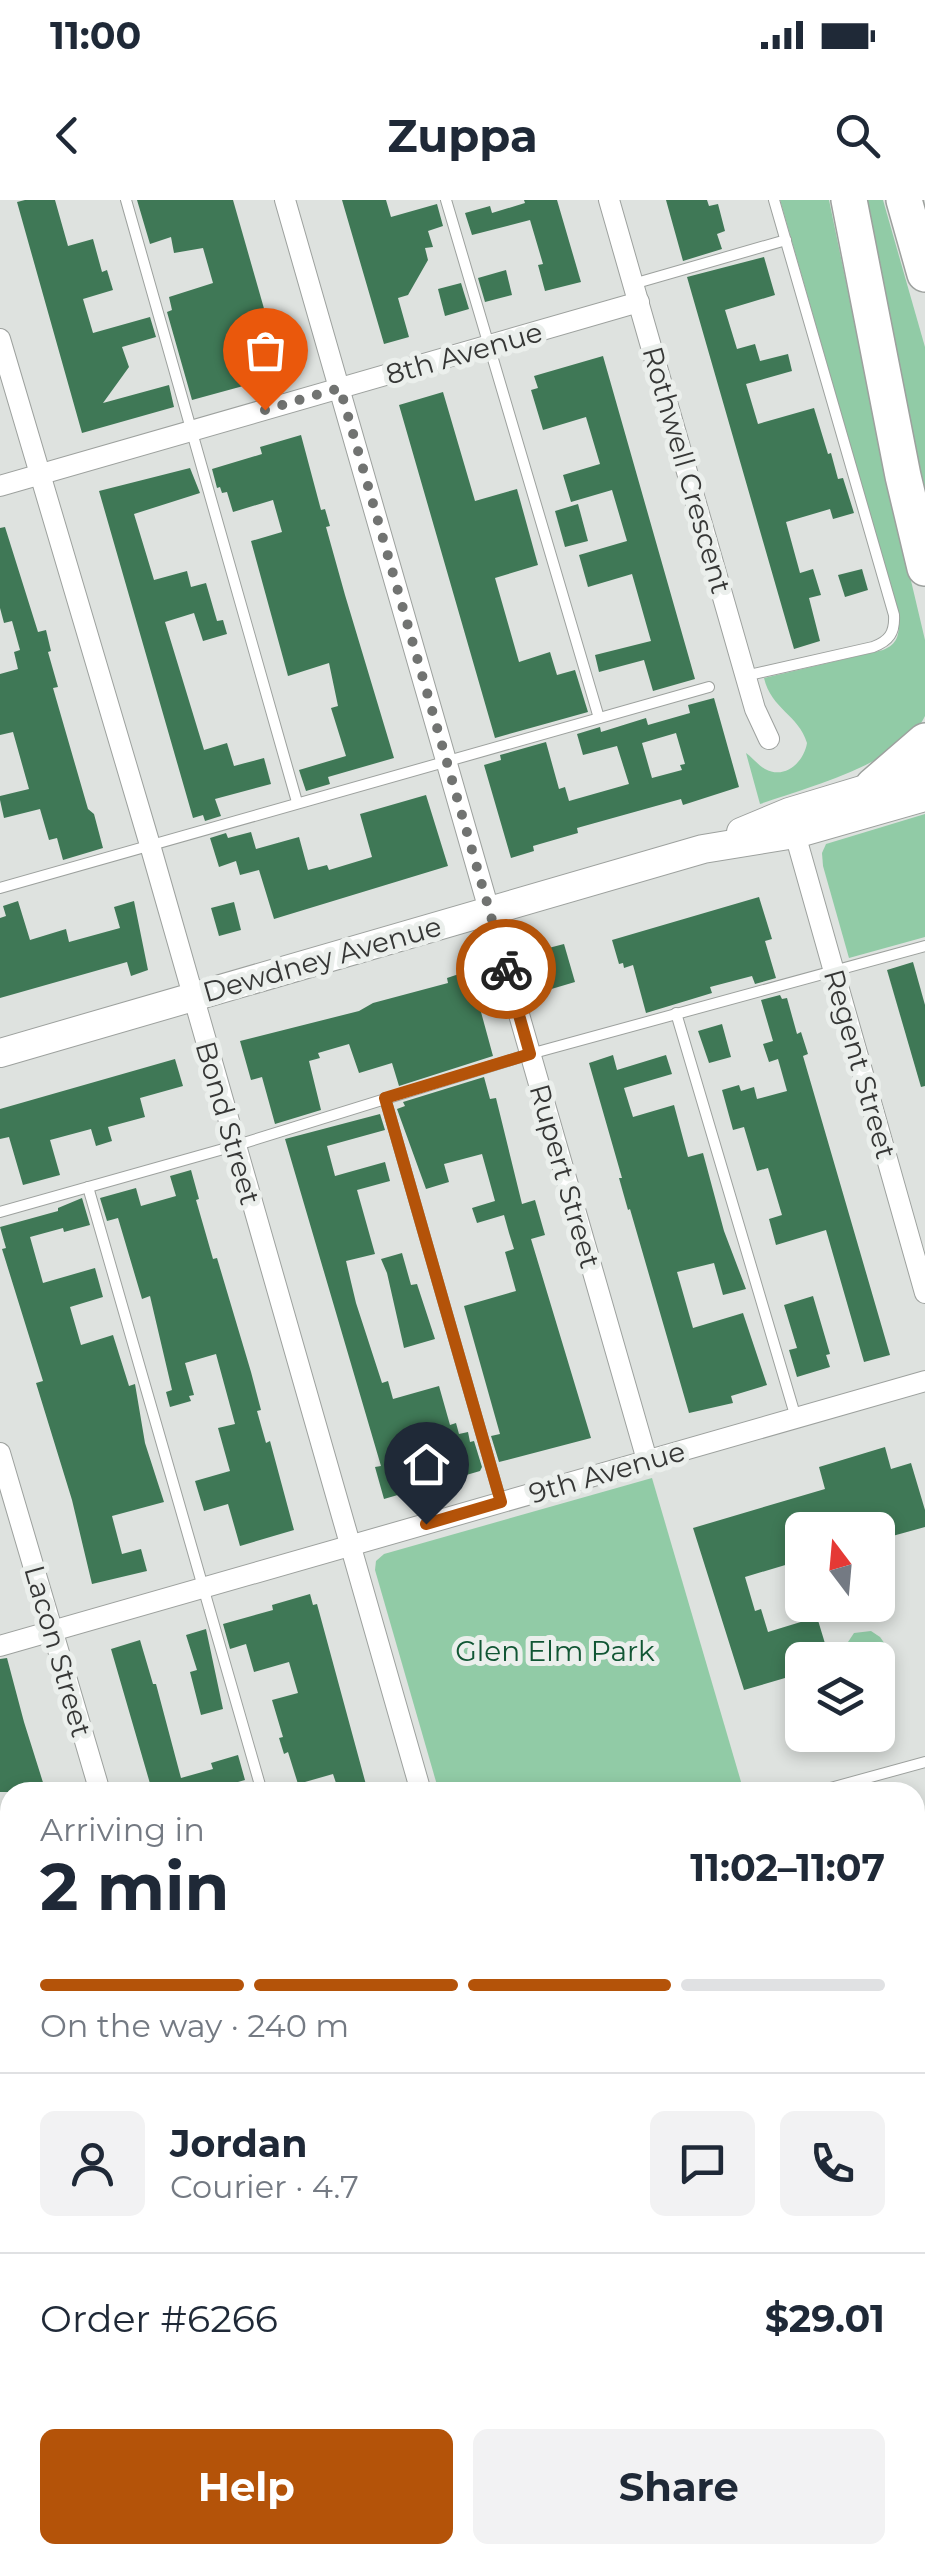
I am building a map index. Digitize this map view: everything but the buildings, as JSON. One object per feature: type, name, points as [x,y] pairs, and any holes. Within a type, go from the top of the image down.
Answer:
[{"type":"highway","points":[[849,200],[925,568]]},
{"type":"highway","points":[[904,200],[925,274]]},
{"type":"highway","points":[[873,786],[925,742]]},
{"type":"street","name":"Rupert Street","points":[[285,200],[647,1460]]},
{"type":"street","name":"Rothwell Crescent","points":[[609,200],[755,708],[769,739]]},
{"type":"street","name":"8th Avenue","points":[[0,486],[488,346],[636,292]]},
{"type":"street","name":"Bond Street","points":[[0,339],[150,844],[418,1782]]},
{"type":"street","name":"Dewdney Avenue","points":[[703,849],[789,812],[925,771]]},
{"type":"street","name":"Dewdney Avenue","points":[[0,1053],[703,849],[795,834],[925,797]]},
{"type":"street","name":"Regent Street","points":[[795,834],[925,1293]]},
{"type":"street","name":"9th Avenue","points":[[0,1646],[925,1381]]},
{"type":"street","name":"Lacon Street","points":[[0,1453],[97,1782]]},
{"type":"lane","points":[[126,200],[297,802]]},
{"type":"lane","points":[[446,200],[599,718]]},
{"type":"lane","points":[[746,676],[872,647],[882,643],[894,628],[894,616],[774,200]]},
{"type":"lane","points":[[636,292],[786,240]]},
{"type":"lane","points":[[0,888],[709,687]]},
{"type":"lane","points":[[0,1212],[234,1146],[530,1054],[925,946]]},
{"type":"lane","points":[[676,1013],[796,1418]]},
{"type":"lane","points":[[385,1098],[501,1502]]},
{"type":"lane","points":[[88,1187],[259,1782]]},
{"type":"lane","points":[[852,1782],[925,1762]]},
{"type":"green space","points":[[780,200],[829,200],[925,640],[925,716],[914,732],[876,760],[760,804],[746,753],[765,769],[780,772],[798,762],[807,743],[764,678],[883,650],[896,640],[899,627],[899,615]]},
{"type":"green space","points":[[861,200],[883,200],[925,347],[925,520]]},
{"type":"green space","points":[[925,814],[925,937],[849,958],[823,866],[826,844]]},
{"type":"green space","name":"Glen Elm Park","points":[[652,1478],[741,1782],[436,1782],[375,1570],[376,1561],[384,1554]]},
{"type":"green space","points":[[871,1631],[884,1642],[848,1642],[854,1633]]},
{"type":"way so far","points":[[265,410],[340,388],[506,969]]},
{"type":"route","points":[[426,1524],[501,1502],[385,1098],[530,1054],[506,969]]}]
